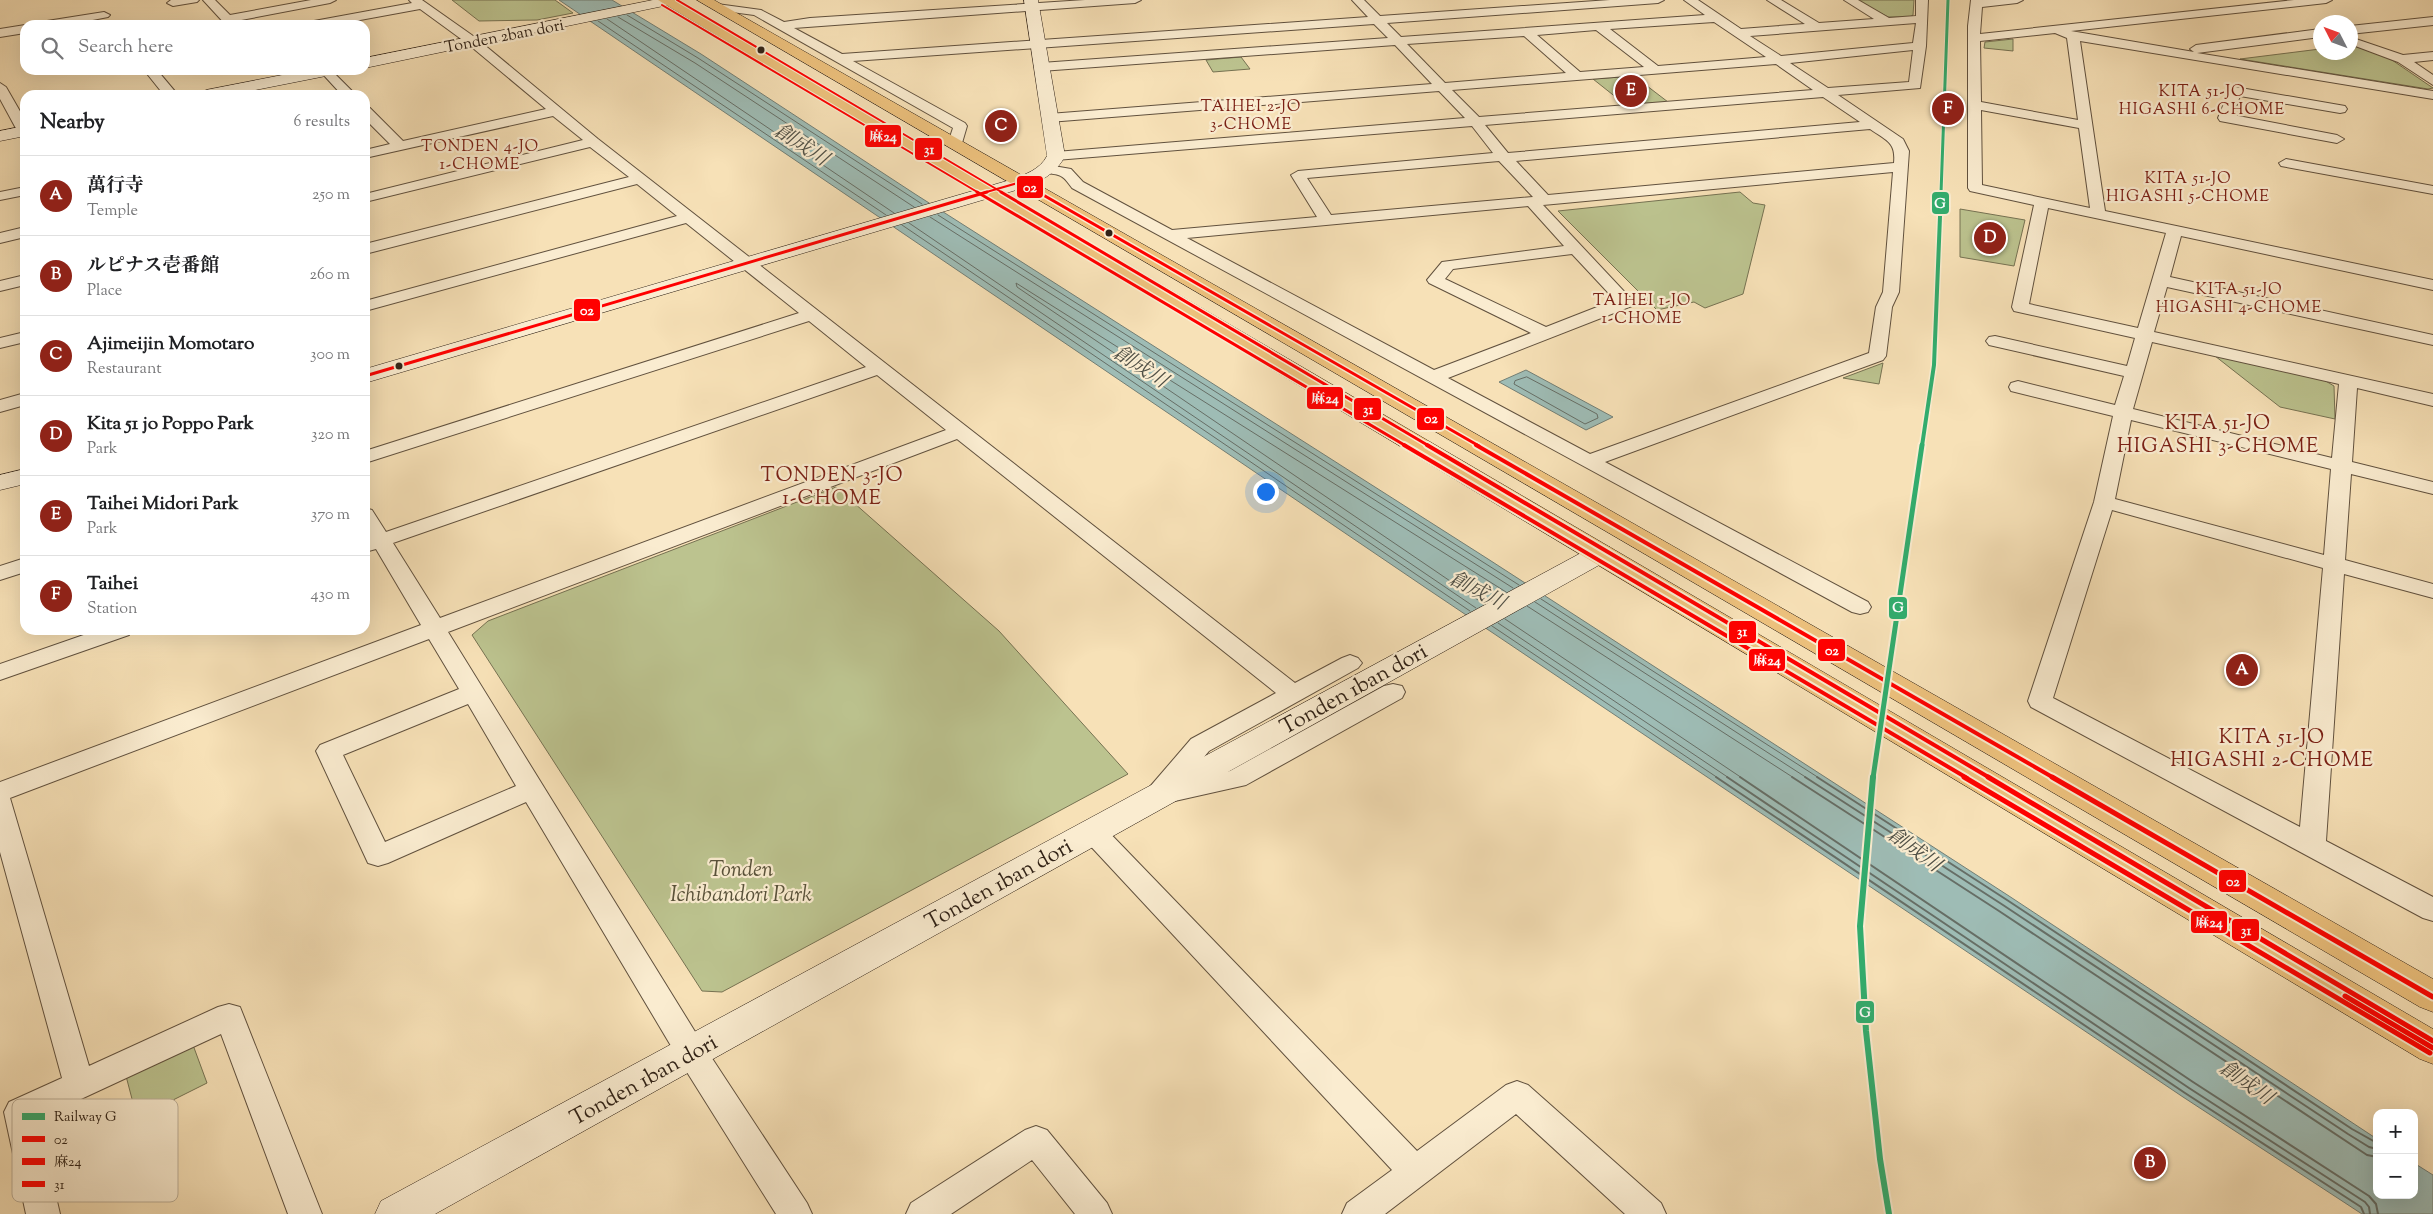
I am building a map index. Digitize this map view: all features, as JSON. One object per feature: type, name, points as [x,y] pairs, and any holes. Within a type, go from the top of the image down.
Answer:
[{"type":"highway","points":[[668,0],[988,192],[1601,553],[2433,1048]]},
{"type":"highway","points":[[710,3],[2433,998]]},
{"type":"street","points":[[173,3],[193,0]]},
{"type":"street","points":[[209,0],[228,20]]},
{"type":"street","points":[[239,20],[330,0]]},
{"type":"street","name":"Tonden 2ban dori","points":[[370,62],[639,8],[668,0]]},
{"type":"street","points":[[782,26],[1031,3],[1135,0]]},
{"type":"street","points":[[1358,0],[1476,121],[1576,249],[1626,302],[1433,377]]},
{"type":"street","points":[[842,58],[1658,0]]},
{"type":"street","points":[[1588,461],[1877,356],[1884,307],[1891,292],[1902,167],[1902,151],[1898,142],[1690,0]]},
{"type":"street","points":[[1773,0],[1816,27]]},
{"type":"street","points":[[1850,0],[1886,21]]},
{"type":"street","points":[[370,375],[1021,182],[1052,163],[1476,121],[1915,85],[1920,46],[1922,0]]},
{"type":"street","points":[[2017,0],[1977,2],[1974,26],[1976,188],[2433,285]]},
{"type":"street","points":[[2245,0],[2289,17]]},
{"type":"street","points":[[1974,38],[2326,0]]},
{"type":"street","points":[[338,20],[418,3],[472,41],[593,142],[813,314],[958,432],[1293,694]]},
{"type":"street","points":[[710,3],[757,12],[842,58],[960,126],[955,144]]},
{"type":"street","points":[[1031,3],[1049,118],[1052,163]]},
{"type":"street","points":[[67,20],[102,11],[109,20]]},
{"type":"street","points":[[1041,67],[1717,18]]},
{"type":"street","points":[[1739,33],[1922,19]]},
{"type":"street","points":[[2358,29],[2433,20]]},
{"type":"street","points":[[2305,23],[2313,26]]},
{"type":"street","points":[[1599,27],[1656,70]]},
{"type":"street","points":[[0,33],[20,30]]},
{"type":"street","points":[[2058,30],[2073,36],[2433,95]]},
{"type":"street","points":[[1527,32],[1578,77]]},
{"type":"street","points":[[2170,52],[2313,34]]},
{"type":"street","points":[[2073,36],[2098,214]]},
{"type":"street","points":[[2358,43],[2402,60],[2433,81]]},
{"type":"street","points":[[1049,118],[1578,77],[1920,46]]},
{"type":"street","points":[[2402,60],[2433,56]]},
{"type":"street","points":[[154,75],[167,90]]},
{"type":"street","points":[[243,90],[296,75]]},
{"type":"street","points":[[332,75],[345,90]]},
{"type":"street","points":[[2337,139],[2342,80]]},
{"type":"street","points":[[0,87],[20,124]]},
{"type":"street","points":[[2337,139],[2225,118],[2235,91],[2337,139],[2433,190]]},
{"type":"street","points":[[1976,105],[2084,125]]},
{"type":"street","points":[[370,153],[556,111]]},
{"type":"street","points":[[370,116],[400,146]]},
{"type":"street","points":[[1327,221],[1298,174],[1874,125]]},
{"type":"street","points":[[0,136],[20,132]]},
{"type":"street","points":[[2286,163],[2337,139]]},
{"type":"street","points":[[370,197],[593,142]]},
{"type":"street","points":[[1052,163],[1068,171],[1073,176],[1077,185],[1860,607]]},
{"type":"street","points":[[1169,235],[1902,167]]},
{"type":"street","points":[[370,248],[640,178]]},
{"type":"street","points":[[0,196],[20,192]]},
{"type":"street","points":[[2042,202],[2020,307],[2433,400]]},
{"type":"street","points":[[370,305],[688,217]]},
{"type":"street","points":[[2175,230],[2123,412],[2104,502],[2040,701],[2433,910]]},
{"type":"street","points":[[0,238],[20,233]]},
{"type":"street","points":[[1546,333],[1435,280],[1448,265],[1576,249]]},
{"type":"street","points":[[2160,280],[2433,340]]},
{"type":"street","points":[[0,286],[20,281]]},
{"type":"street","points":[[370,455],[813,314]]},
{"type":"street","points":[[0,343],[20,338]]},
{"type":"street","points":[[1995,341],[2134,373]]},
{"type":"street","points":[[796,1214],[691,1052],[435,629],[373,544],[880,368]]},
{"type":"street","points":[[2312,846],[2348,381]]},
{"type":"street","points":[[2018,387],[2433,488]]},
{"type":"street","points":[[0,406],[20,401]]},
{"type":"street","points":[[0,792],[958,432]]},
{"type":"street","points":[[0,483],[20,477]]},
{"type":"street","points":[[2104,502],[2433,591]]},
{"type":"street","name":"Tonden 1ban dori","points":[[396,1214],[1601,553]]},
{"type":"street","points":[[0,573],[20,567]]},
{"type":"street","points":[[0,672],[107,635]]},
{"type":"street","points":[[1157,796],[1200,746],[1350,663]]},
{"type":"street","points":[[474,692],[329,751],[378,856],[533,789]]},
{"type":"street","points":[[1157,796],[1238,779],[1393,692]]},
{"type":"street","points":[[0,804],[79,1084]]},
{"type":"street","points":[[1092,831],[1415,1171]]},
{"type":"street","points":[[47,1099],[228,1016],[305,1214]]},
{"type":"street","points":[[1368,1211],[1415,1171],[1517,1094],[1649,1214]]},
{"type":"street","points":[[923,1214],[1036,1140],[1095,1214]]},
{"type":"green space","points":[[452,0],[555,0],[573,13],[537,20],[479,21]]},
{"type":"green space","points":[[1857,0],[1914,0],[1913,15],[1910,17],[1888,17]]},
{"type":"green space","points":[[2013,39],[2013,51],[1984,48],[1985,42]]},
{"type":"green space","points":[[2358,46],[2392,60],[2433,88],[2428,89],[2240,59],[2313,50],[2313,60],[2358,60]]},
{"type":"green space","points":[[1241,57],[1250,69],[1213,72],[1206,60]]},
{"type":"green space","points":[[1634,76],[1668,102],[1627,106],[1593,79]]},
{"type":"green space","points":[[1740,192],[1753,203],[1765,205],[1743,294],[1705,308],[1694,302],[1657,310],[1558,211]]},
{"type":"green space","points":[[1960,209],[2025,220],[2014,266],[1960,257]]},
{"type":"green space","points":[[2215,356],[2324,380],[2334,386],[2335,419],[2280,407]]},
{"type":"green space","points":[[1883,363],[1879,384],[1843,378]]},
{"type":"green space","name":"Tonden Ichibandori Park","points":[[836,487],[999,631],[1128,774],[722,992],[702,991],[472,635],[488,621]]},
{"type":"green space","points":[[193,1045],[207,1083],[175,1099],[132,1099],[126,1076]]},
{"type":"water","name":"創成川","points":[[559,0],[612,0],[701,54],[915,194],[1488,559],[2009,896],[2373,1136],[2373,1199],[2418,1199],[2418,1166],[2433,1175],[2433,1214],[2362,1214],[2183,1097],[1426,588]]},
{"type":"water","points":[[1526,370],[1613,417],[1586,430],[1499,382]]},
{"type":"rail line","name":"G","points":[[1889,1214],[1880,1159],[1866,1031],[1860,926],[1872,782],[1934,365],[1948,0]]},
{"type":"transit line","name":"31","points":[[677,0],[2433,1041]]},
{"type":"transit line","name":"麻24","points":[[662,5],[2430,1053]]},
{"type":"transit line","name":"02","points":[[370,375],[1021,182],[2433,997]]},
{"type":"transit line","name":"02","points":[[2345,996],[2433,1048]]},
{"type":"place","name":"Taihei Midori Park","points":[[1631,91]]},
{"type":"place","name":"Taihei","points":[[1948,109]]},
{"type":"place","name":"Ajimeijin Momotaro","points":[[1001,126]]},
{"type":"place","name":"Kita 51 jo Poppo Park","points":[[1990,238]]},
{"type":"place","name":"萬行寺","points":[[2242,670]]},
{"type":"place","name":"ルピナス壱番館","points":[[2150,1163]]},
{"type":"district","name":"KITA 51-JO HIGASHI 6-CHOME","points":[[2202,99]]},
{"type":"district","name":"TAIHEI 2-JO 3-CHOME","points":[[1251,114]]},
{"type":"district","name":"TONDEN 4-JO 1-CHOME","points":[[480,154]]},
{"type":"district","name":"KITA 51-JO HIGASHI 5-CHOME","points":[[2188,186]]},
{"type":"district","name":"KITA 51-JO HIGASHI 4-CHOME","points":[[2239,297]]},
{"type":"district","name":"TAIHEI 1-JO 1-CHOME","points":[[1642,308]]},
{"type":"district","name":"KITA 51-JO HIGASHI 3-CHOME","points":[[2218,434]]},
{"type":"district","name":"TONDEN 3-JO 1-CHOME","points":[[832,486]]},
{"type":"district","name":"KITA 51-JO HIGASHI 2-CHOME","points":[[2272,748]]}]
